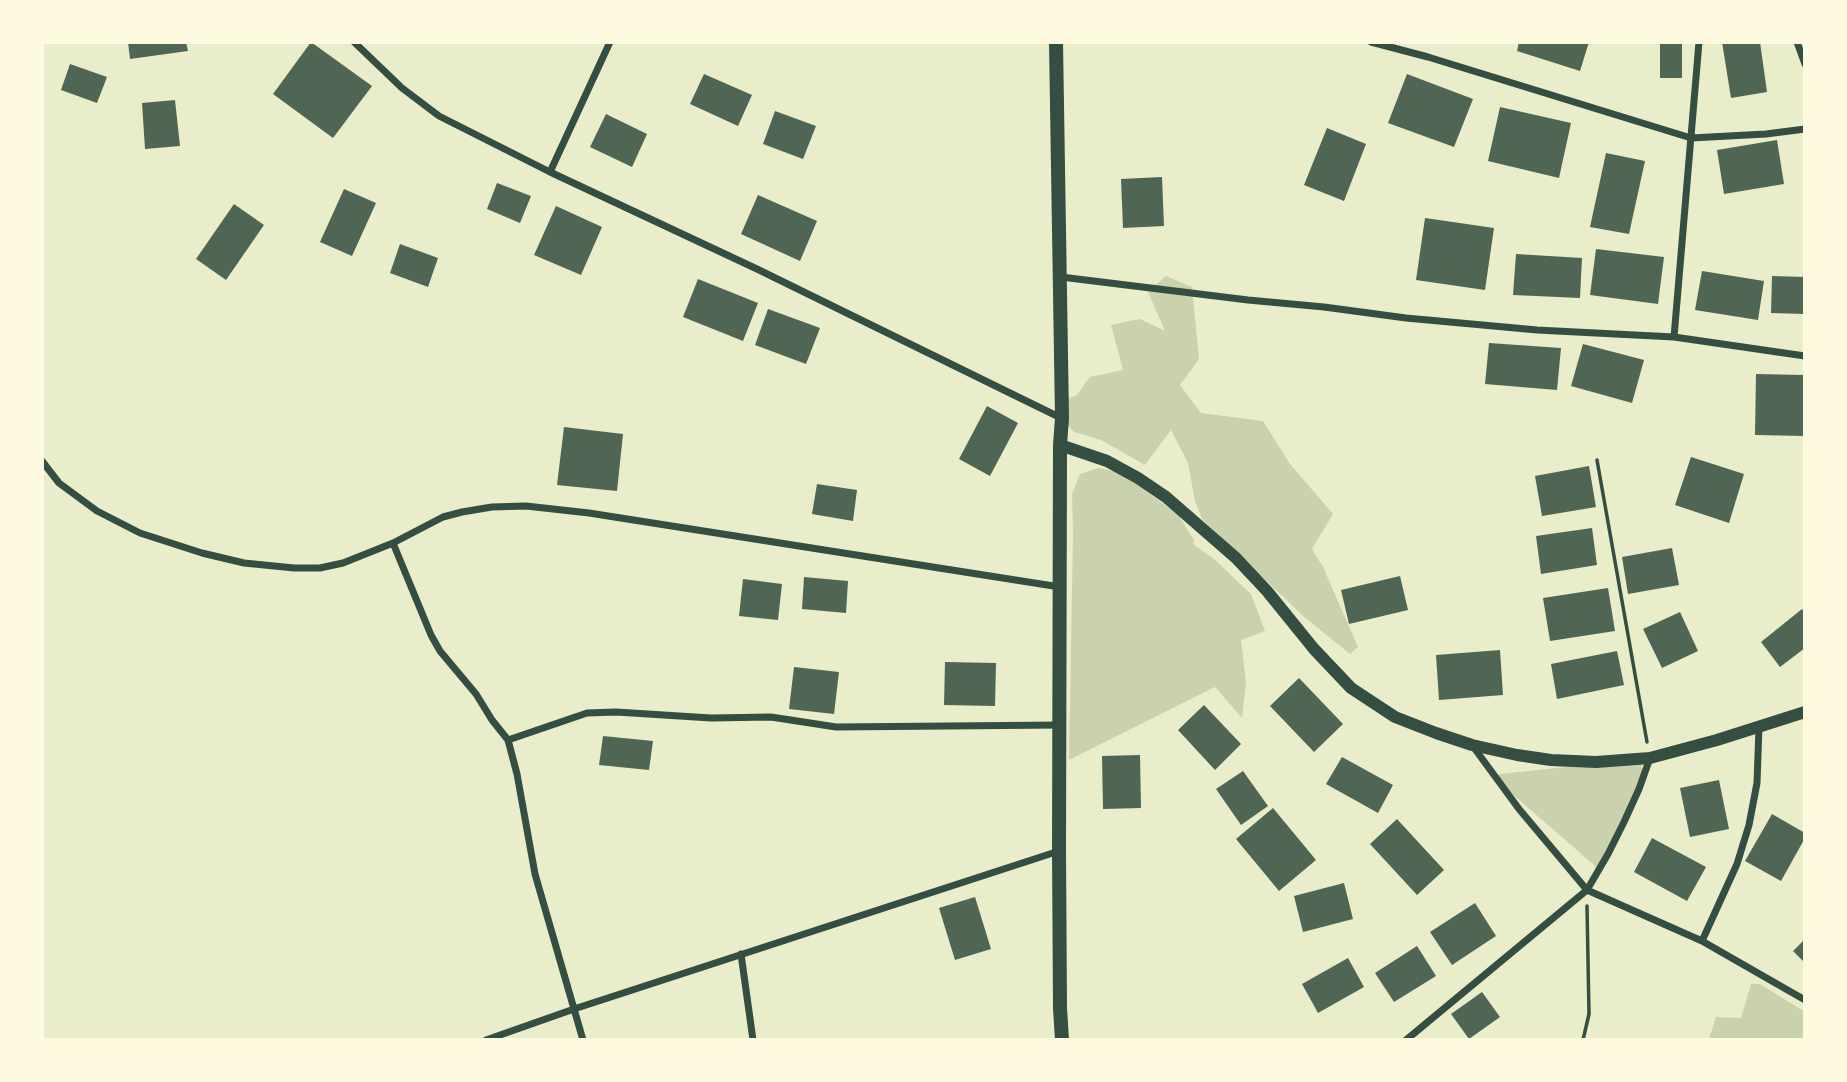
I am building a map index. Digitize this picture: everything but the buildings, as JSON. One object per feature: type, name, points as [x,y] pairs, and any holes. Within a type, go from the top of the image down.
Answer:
[{"type":"main road","points":[[1056,42],[1062,418],[1059,851],[1062,1040]]},
{"type":"street","points":[[354,42],[402,88],[439,116],[1062,418]]},
{"type":"street","points":[[550,172],[610,42]]},
{"type":"street","points":[[1371,42],[1691,138],[1805,129]]},
{"type":"street","points":[[1674,337],[1699,42]]},
{"type":"street","points":[[1797,42],[1805,64]]},
{"type":"street","points":[[1060,277],[1406,318],[1537,330],[1674,337],[1805,356]]},
{"type":"street","points":[[1060,444],[1107,461],[1138,478],[1200,525],[1244,566],[1314,649],[1351,688],[1395,717],[1472,745],[1551,760],[1596,762],[1650,758],[1805,712]]},
{"type":"street","points":[[42,461],[59,483],[97,511],[140,533],[244,563],[320,568],[343,563],[393,543],[443,517],[492,507],[526,506],[602,515],[1061,587]]},
{"type":"street","points":[[393,543],[440,651],[508,740],[517,774],[535,874],[583,1040]]},
{"type":"street","points":[[508,740],[587,713],[616,712],[711,718],[771,717],[835,727],[1060,725]]},
{"type":"street","points":[[1702,940],[1737,864],[1749,825],[1757,783],[1759,727]]},
{"type":"street","points":[[1472,745],[1519,810],[1587,890],[1702,940],[1805,1000]]},
{"type":"street","points":[[1406,1040],[1587,890],[1624,822],[1650,758]]},
{"type":"street","points":[[485,1040],[1059,851]]},
{"type":"street","points":[[741,954],[753,1040]]},
{"type":"path","points":[[1597,460],[1650,758]]},
{"type":"path","points":[[1583,1040],[1589,1014],[1587,890]]},
{"type":"green space","points":[[1166,276],[1192,287],[1199,359],[1180,385],[1201,413],[1263,421],[1290,464],[1333,514],[1312,549],[1323,567],[1358,647],[1350,654],[1303,616],[1202,519],[1195,501],[1188,463],[1171,430],[1145,465],[1101,440],[1074,432],[1066,423],[1065,399],[1076,396],[1090,377],[1123,370],[1111,325],[1140,319],[1165,331],[1148,292]]},
{"type":"green space","points":[[1099,468],[1122,473],[1178,515],[1194,540],[1193,544],[1214,559],[1251,594],[1265,631],[1241,640],[1246,682],[1242,718],[1215,687],[1069,760],[1072,494],[1080,474]]},
{"type":"green space","points":[[1641,759],[1643,778],[1602,872],[1494,778],[1500,774]]},
{"type":"green space","points":[[1751,984],[1760,984],[1805,1012],[1805,1040],[1709,1040],[1716,1017],[1741,1018]]}]
